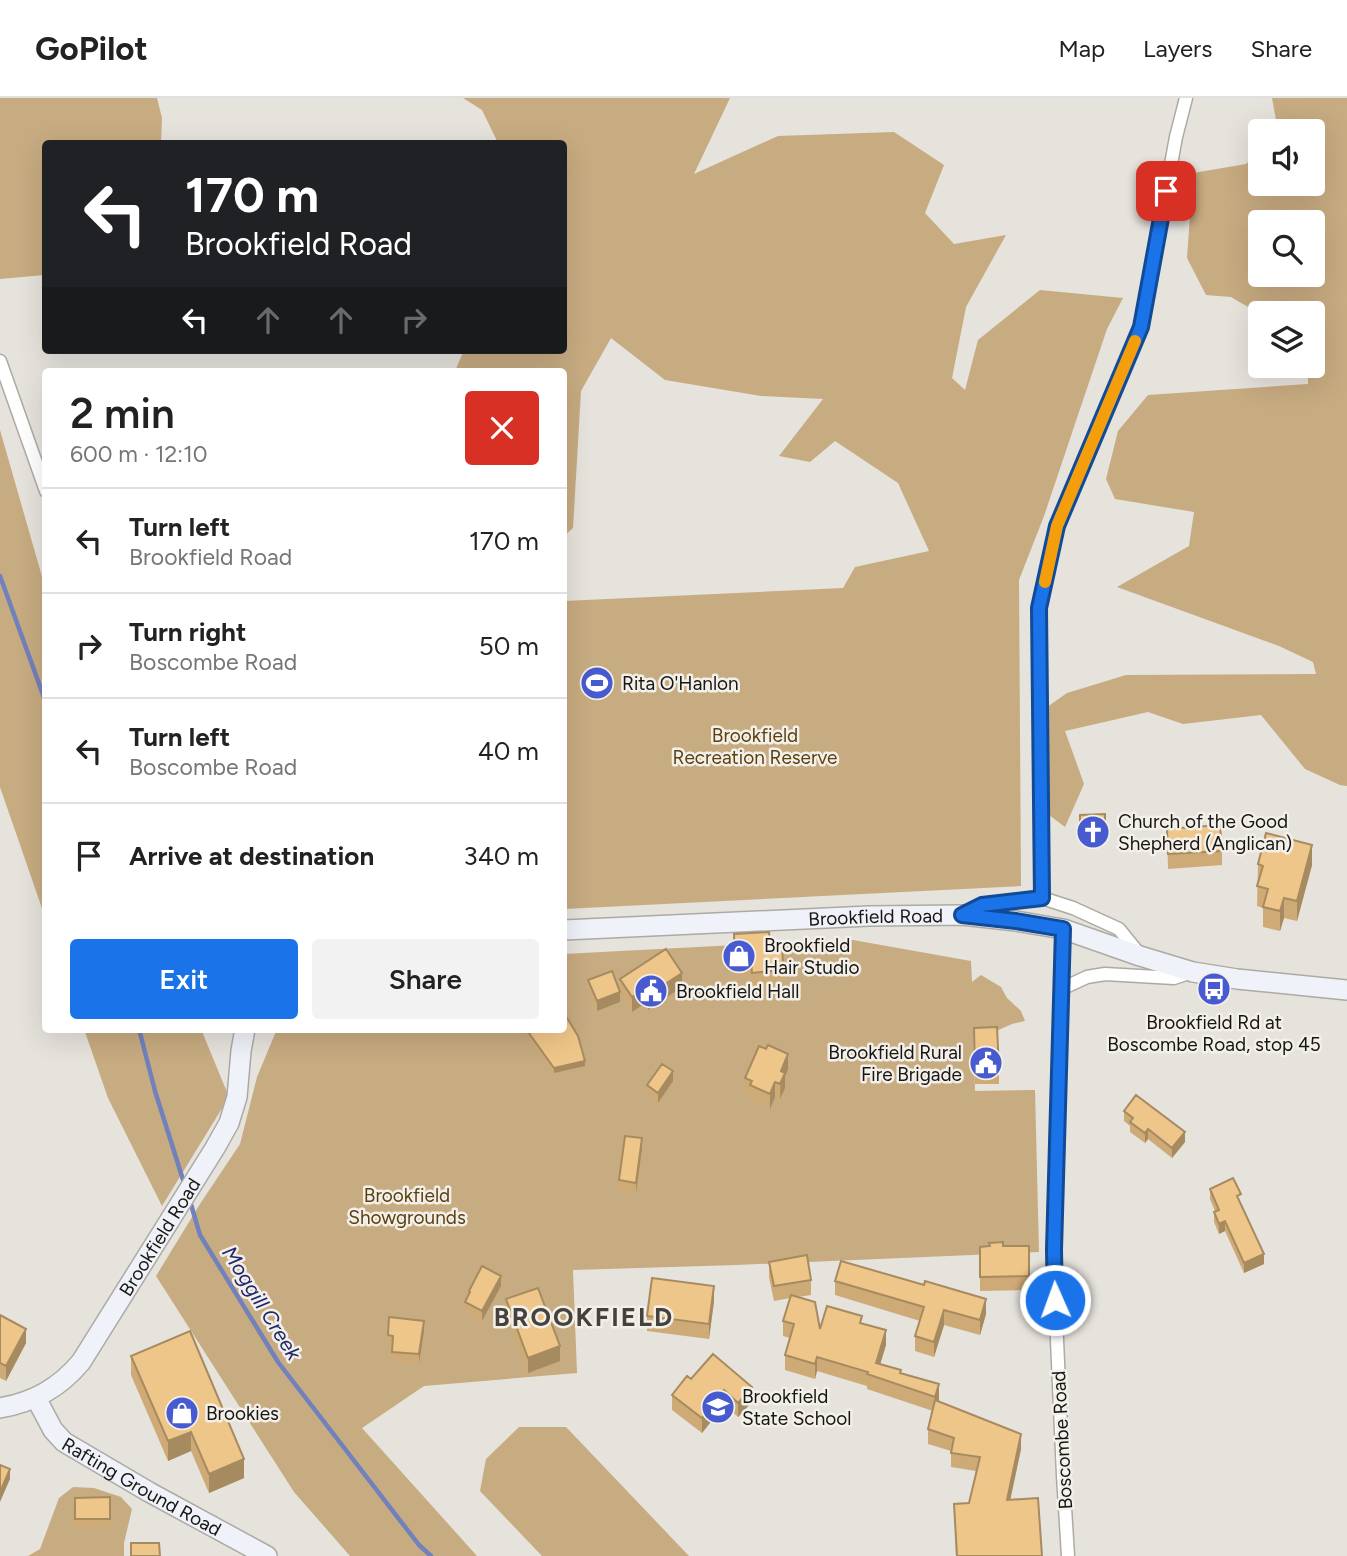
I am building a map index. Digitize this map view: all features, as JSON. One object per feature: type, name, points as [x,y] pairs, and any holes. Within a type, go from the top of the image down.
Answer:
[{"type":"main road","name":"Brookfield Road","points":[[567,929],[869,916],[962,915],[1063,929],[1193,972],[1347,990]]},
{"type":"main road","name":"Brookfield Road","points":[[236,1033],[241,1051]]},
{"type":"main road","name":"Brookfield Road","points":[[0,1408],[36,1398],[61,1383],[81,1362],[229,1123],[237,1097],[244,1033]]},
{"type":"main road","name":"Rafting Ground Road","points":[[36,1398],[53,1430],[64,1443],[267,1556]]},
{"type":"street","points":[[1042,898],[1039,608],[1057,526],[1141,327],[1176,137],[1186,98]]},
{"type":"street","points":[[0,361],[42,480]]},
{"type":"street","points":[[962,915],[982,905],[1042,898],[1073,908],[1119,929],[1140,956]]},
{"type":"street","name":"Boscombe Road","points":[[1063,929],[1054,1250],[1068,1556]]},
{"type":"street","points":[[1060,989],[1087,977],[1105,974],[1174,978],[1193,972]]},
{"type":"green space","points":[[0,98],[157,98],[162,118],[161,140],[42,140],[42,275],[0,279]]},
{"type":"green space","name":"Brookfield Recreation Reserve","points":[[463,98],[730,98],[694,174],[778,136],[894,132],[944,165],[925,213],[954,244],[1006,235],[966,307],[952,378],[965,390],[978,340],[1040,290],[1123,298],[1107,329],[1044,516],[1019,580],[1021,886],[567,909],[567,601],[843,588],[855,567],[929,551],[898,483],[835,441],[810,462],[779,456],[823,399],[761,396],[665,380],[611,338],[581,391],[573,528],[567,533],[567,368],[456,368],[462,354],[567,354],[567,140],[497,140],[482,110]]},
{"type":"green space","points":[[1272,98],[1347,98],[1347,786],[1305,769],[1261,715],[1183,724],[1148,712],[1065,731],[1084,784],[1065,827],[1049,815],[1038,729],[1047,707],[1067,693],[1126,675],[1316,674],[1313,662],[1279,646],[1117,587],[1189,546],[1194,512],[1115,499],[1106,479],[1118,431],[1148,395],[1308,384],[1308,378],[1325,378],[1325,301],[1248,301],[1248,307],[1231,297],[1206,295],[1187,258],[1193,173],[1248,162],[1248,196],[1325,196],[1325,119],[1276,119]]},
{"type":"green space","points":[[0,430],[42,577],[42,908],[0,787]]},
{"type":"green space","name":"Brookfield Showgrounds","points":[[853,940],[971,961],[972,982],[981,975],[1001,987],[1007,998],[1021,1011],[1025,1021],[974,1041],[975,1091],[1035,1090],[1039,1252],[573,1270],[577,1373],[424,1386],[362,1428],[477,1556],[350,1556],[294,1492],[156,1276],[240,1144],[257,1077],[275,1033],[567,1033],[567,954]]},
{"type":"green space","points":[[85,1033],[203,1033],[229,1097],[162,1206],[108,1098]]},
{"type":"green space","points":[[519,1427],[566,1427],[689,1556],[542,1556],[480,1491],[486,1459]]},
{"type":"green space","points":[[73,1487],[94,1488],[121,1497],[132,1509],[124,1543],[124,1556],[28,1556],[40,1549],[59,1498]]},
{"type":"building","points":[[1105,814],[1105,830],[1080,831],[1080,815]]},
{"type":"building","points":[[1220,825],[1222,851],[1168,854],[1167,829]]},
{"type":"building","points":[[1266,833],[1312,845],[1297,901],[1284,898],[1280,911],[1263,907],[1268,889],[1257,886],[1263,866],[1258,864]]},
{"type":"building","points":[[769,932],[770,943],[782,943],[783,966],[771,967],[771,971],[752,973],[751,961],[735,962],[734,934]]},
{"type":"building","points":[[666,949],[682,973],[648,995],[644,989],[632,997],[620,979]]},
{"type":"building","points":[[612,971],[620,992],[597,1001],[588,980]]},
{"type":"building","points":[[567,1018],[578,1036],[585,1061],[554,1068],[529,1033],[567,1033]]},
{"type":"building","name":"Brookfield Rural Fire Brigade","points":[[997,1027],[999,1069],[975,1070],[974,1028]]},
{"type":"building","points":[[768,1045],[788,1054],[781,1071],[785,1073],[780,1084],[775,1082],[770,1094],[750,1085],[752,1081],[745,1078],[759,1046],[766,1049]]},
{"type":"building","points":[[662,1064],[673,1071],[658,1093],[647,1085]]},
{"type":"building","points":[[1136,1095],[1185,1132],[1172,1148],[1148,1129],[1145,1133],[1130,1122],[1133,1118],[1124,1111]]},
{"type":"building","points":[[625,1136],[642,1138],[636,1183],[619,1180]]},
{"type":"building","points":[[1233,1178],[1241,1194],[1237,1196],[1264,1254],[1244,1263],[1225,1221],[1219,1224],[1214,1212],[1219,1210],[1210,1189]]},
{"type":"building","points":[[1003,1242],[1003,1246],[1029,1246],[1029,1276],[980,1277],[980,1247]]},
{"type":"building","points":[[807,1255],[811,1280],[774,1286],[769,1262]]},
{"type":"building","points":[[841,1261],[924,1285],[925,1281],[986,1299],[980,1320],[944,1310],[934,1342],[915,1336],[924,1307],[835,1281]]},
{"type":"building","points":[[482,1266],[501,1276],[482,1311],[465,1302]]},
{"type":"building","points":[[652,1278],[714,1286],[709,1324],[647,1316]]},
{"type":"building","points":[[538,1288],[560,1346],[528,1358],[506,1299]]},
{"type":"building","points":[[791,1295],[815,1302],[820,1329],[827,1306],[862,1316],[860,1323],[886,1330],[876,1363],[939,1384],[935,1397],[867,1374],[868,1372],[817,1357],[815,1364],[785,1355],[794,1324],[783,1321]]},
{"type":"building","points":[[0,1315],[26,1329],[6,1366],[0,1363]]},
{"type":"building","points":[[389,1317],[424,1321],[419,1354],[392,1352],[393,1336],[388,1335]]},
{"type":"building","name":"Brookies","points":[[190,1331],[244,1459],[209,1474],[191,1432],[168,1441],[131,1356]]},
{"type":"building","points":[[713,1354],[752,1387],[738,1403],[724,1390],[702,1418],[672,1395],[687,1376],[691,1379]]},
{"type":"building","points":[[935,1400],[1021,1434],[1007,1500],[1038,1498],[1042,1556],[957,1556],[954,1504],[969,1503],[980,1457],[951,1453],[954,1438],[928,1429]]},
{"type":"building","points":[[0,1465],[10,1469],[0,1492]]},
{"type":"building","points":[[110,1497],[110,1519],[75,1519],[75,1498]]},
{"type":"building","points":[[131,1543],[159,1543],[160,1556],[131,1556]]},
{"type":"waterway","name":"Moggill Creek","points":[[0,576],[42,692]]},
{"type":"waterway","name":"Moggill Creek","points":[[140,1033],[185,1186]]},
{"type":"waterway","name":"Moggill Creek","points":[[190,1201],[200,1235],[278,1362],[419,1545],[431,1556]]},
{"type":"slow traffic","points":[[1045,582],[1057,526],[1135,341]]},
{"type":"place","name":"Rita O'Hanlon","points":[[597,683]]},
{"type":"place","name":"Church of the Good Shepherd (Anglican)","points":[[1093,832]]},
{"type":"place","name":"Brookfield Hair Studio","points":[[739,956]]},
{"type":"place","name":"Brookfield Rd at Boscombe Road, stop 45","points":[[1214,989]]},
{"type":"place","name":"Brookfield Hall","points":[[651,991]]},
{"type":"place","name":"Brookfield Rural Fire Brigade","points":[[986,1063]]},
{"type":"place","name":"Brookfield State School","points":[[718,1407]]},
{"type":"place","name":"Brookies","points":[[182,1413]]},
{"type":"district","name":"BROOKFIELD","points":[[584,1317]]},
{"type":"route","points":[[1055,1300],[1063,929],[962,915],[982,905],[1042,898],[1039,608],[1057,526],[1141,327],[1166,191]]}]
